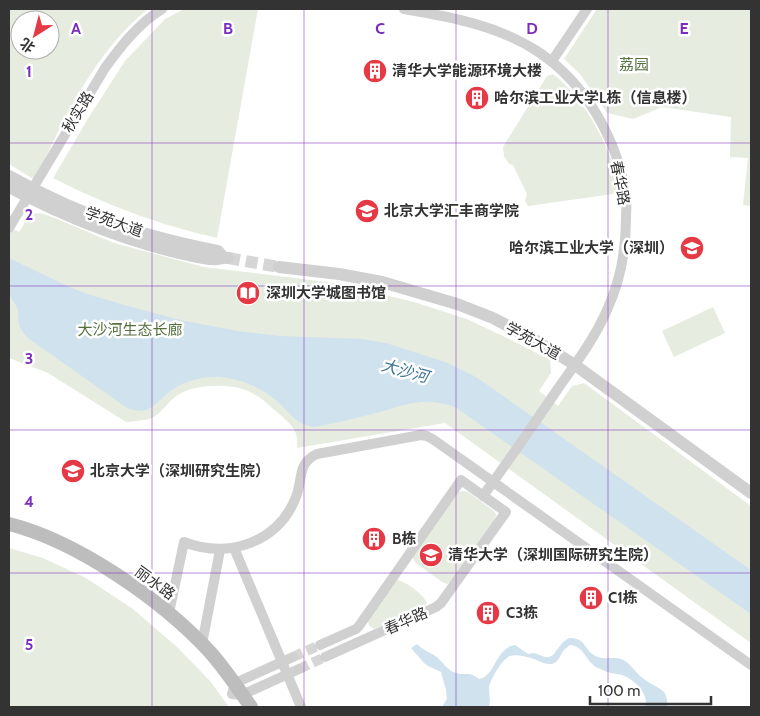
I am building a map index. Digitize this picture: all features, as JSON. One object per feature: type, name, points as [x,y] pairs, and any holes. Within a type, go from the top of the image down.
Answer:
[{"type":"main road","name":"丽水路","points":[[9,524],[44,536],[77,552],[130,584],[169,613],[226,670],[238,695]]},
{"type":"main road","name":"丽水路","points":[[9,531],[42,542],[73,557],[130,592],[154,610],[187,641],[251,707]]},
{"type":"street","name":"秋实路","points":[[9,228],[105,68],[121,46],[139,27],[162,9]]},
{"type":"street","points":[[404,9],[442,11]]},
{"type":"street","points":[[552,61],[587,9]]},
{"type":"street","name":"春华路","points":[[442,11],[508,35],[540,52],[567,74],[582,92],[604,127],[622,176],[626,197],[626,232],[623,260],[608,310],[575,365],[483,496]]},
{"type":"street","name":"学苑大道","points":[[9,176],[30,193]]},
{"type":"street","name":"学苑大道","points":[[9,187],[146,234],[218,251],[225,258]]},
{"type":"street","name":"学苑大道","points":[[279,267],[359,277],[457,304],[493,318],[535,340],[575,365],[751,493]]},
{"type":"street","points":[[169,613],[184,542],[202,548],[220,550],[243,546],[268,533],[288,512],[296,497],[303,466],[308,459],[317,454],[413,436],[426,436],[751,665]]},
{"type":"street","name":"春华路","points":[[320,646],[356,629],[363,622],[461,480],[506,512],[441,603],[432,609],[325,657]]},
{"type":"street","points":[[234,548],[301,707]]},
{"type":"street","points":[[202,644],[220,550]]},
{"type":"street","points":[[238,695],[282,662],[293,657]]},
{"type":"street","points":[[238,695],[299,669]]},
{"type":"green space","points":[[9,9],[148,9],[129,26],[96,66],[69,110],[35,180],[9,164]]},
{"type":"green space","points":[[184,9],[258,9],[217,238],[174,227],[139,215],[95,198],[53,178],[125,61],[165,19]]},
{"type":"green space","name":"荔园","points":[[597,9],[751,9],[751,206],[743,205],[748,158],[730,157],[731,117],[662,107],[633,119],[607,113],[580,74],[564,59]]},
{"type":"green space","points":[[553,74],[576,98],[597,128],[612,161],[620,193],[528,206],[525,201],[527,194],[513,165],[509,164],[504,156],[503,147],[547,76]]},
{"type":"green space","name":"大沙河生态长廊","points":[[40,213],[114,243],[204,267],[335,283],[414,302],[467,319],[550,360],[551,373],[539,391],[558,406],[572,386],[584,383],[751,506],[751,643],[445,423],[297,448],[297,437],[287,421],[261,398],[240,388],[212,386],[185,391],[174,398],[152,418],[126,422],[48,373],[9,358],[9,227],[19,232],[30,214]]},
{"type":"green space","points":[[713,307],[725,333],[674,357],[662,331]]},
{"type":"green space","points":[[458,492],[468,492],[494,511],[496,515],[495,520],[447,584],[416,563],[413,559],[413,554]]},
{"type":"green space","points":[[9,548],[43,558],[86,578],[133,609],[178,648],[210,681],[229,707],[9,707]]},
{"type":"green space","points":[[398,580],[414,589],[427,603],[424,607],[374,629],[368,623],[368,620],[394,581]]},
{"type":"water","name":"大沙河","points":[[9,258],[90,295],[185,321],[238,331],[280,336],[362,339],[386,343],[448,363],[476,377],[751,570],[751,614],[455,407],[432,402],[413,403],[315,427],[299,422],[278,402],[258,388],[236,380],[208,377],[183,384],[147,409],[141,411],[127,408],[28,338],[20,327],[17,307],[9,295]]},
{"type":"water","points":[[569,638],[579,640],[597,657],[618,658],[630,665],[641,677],[664,692],[667,707],[646,707],[643,692],[632,680],[596,667],[578,648],[570,645],[556,662],[552,664],[513,655],[503,661],[490,684],[489,707],[442,707],[447,699],[441,672],[424,663],[411,648],[417,644],[437,657],[453,672],[470,674],[479,679],[489,673],[499,656],[508,647],[515,645],[528,654],[534,653],[549,657]]},
{"type":"tunnel","points":[[228,258],[279,267]]},
{"type":"tunnel","points":[[293,657],[320,645]]},
{"type":"tunnel","points":[[299,669],[325,657]]},
{"type":"place","name":"清华大学能源环境大楼","points":[[375,71]]},
{"type":"place","name":"哈尔滨工业大学L栋（信息楼）","points":[[477,98]]},
{"type":"place","name":"北京大学汇丰商学院","points":[[367,211]]},
{"type":"place","name":"哈尔滨工业大学（深圳）","points":[[692,248]]},
{"type":"place","name":"深圳大学城图书馆","points":[[248,293]]},
{"type":"place","name":"北京大学（深圳研究生院）","points":[[73,471]]},
{"type":"place","name":"B栋","points":[[374,539]]},
{"type":"place","name":"清华大学（深圳国际研究生院）","points":[[431,555]]},
{"type":"place","name":"C1栋","points":[[591,598]]},
{"type":"place","name":"C3栋","points":[[488,613]]}]
